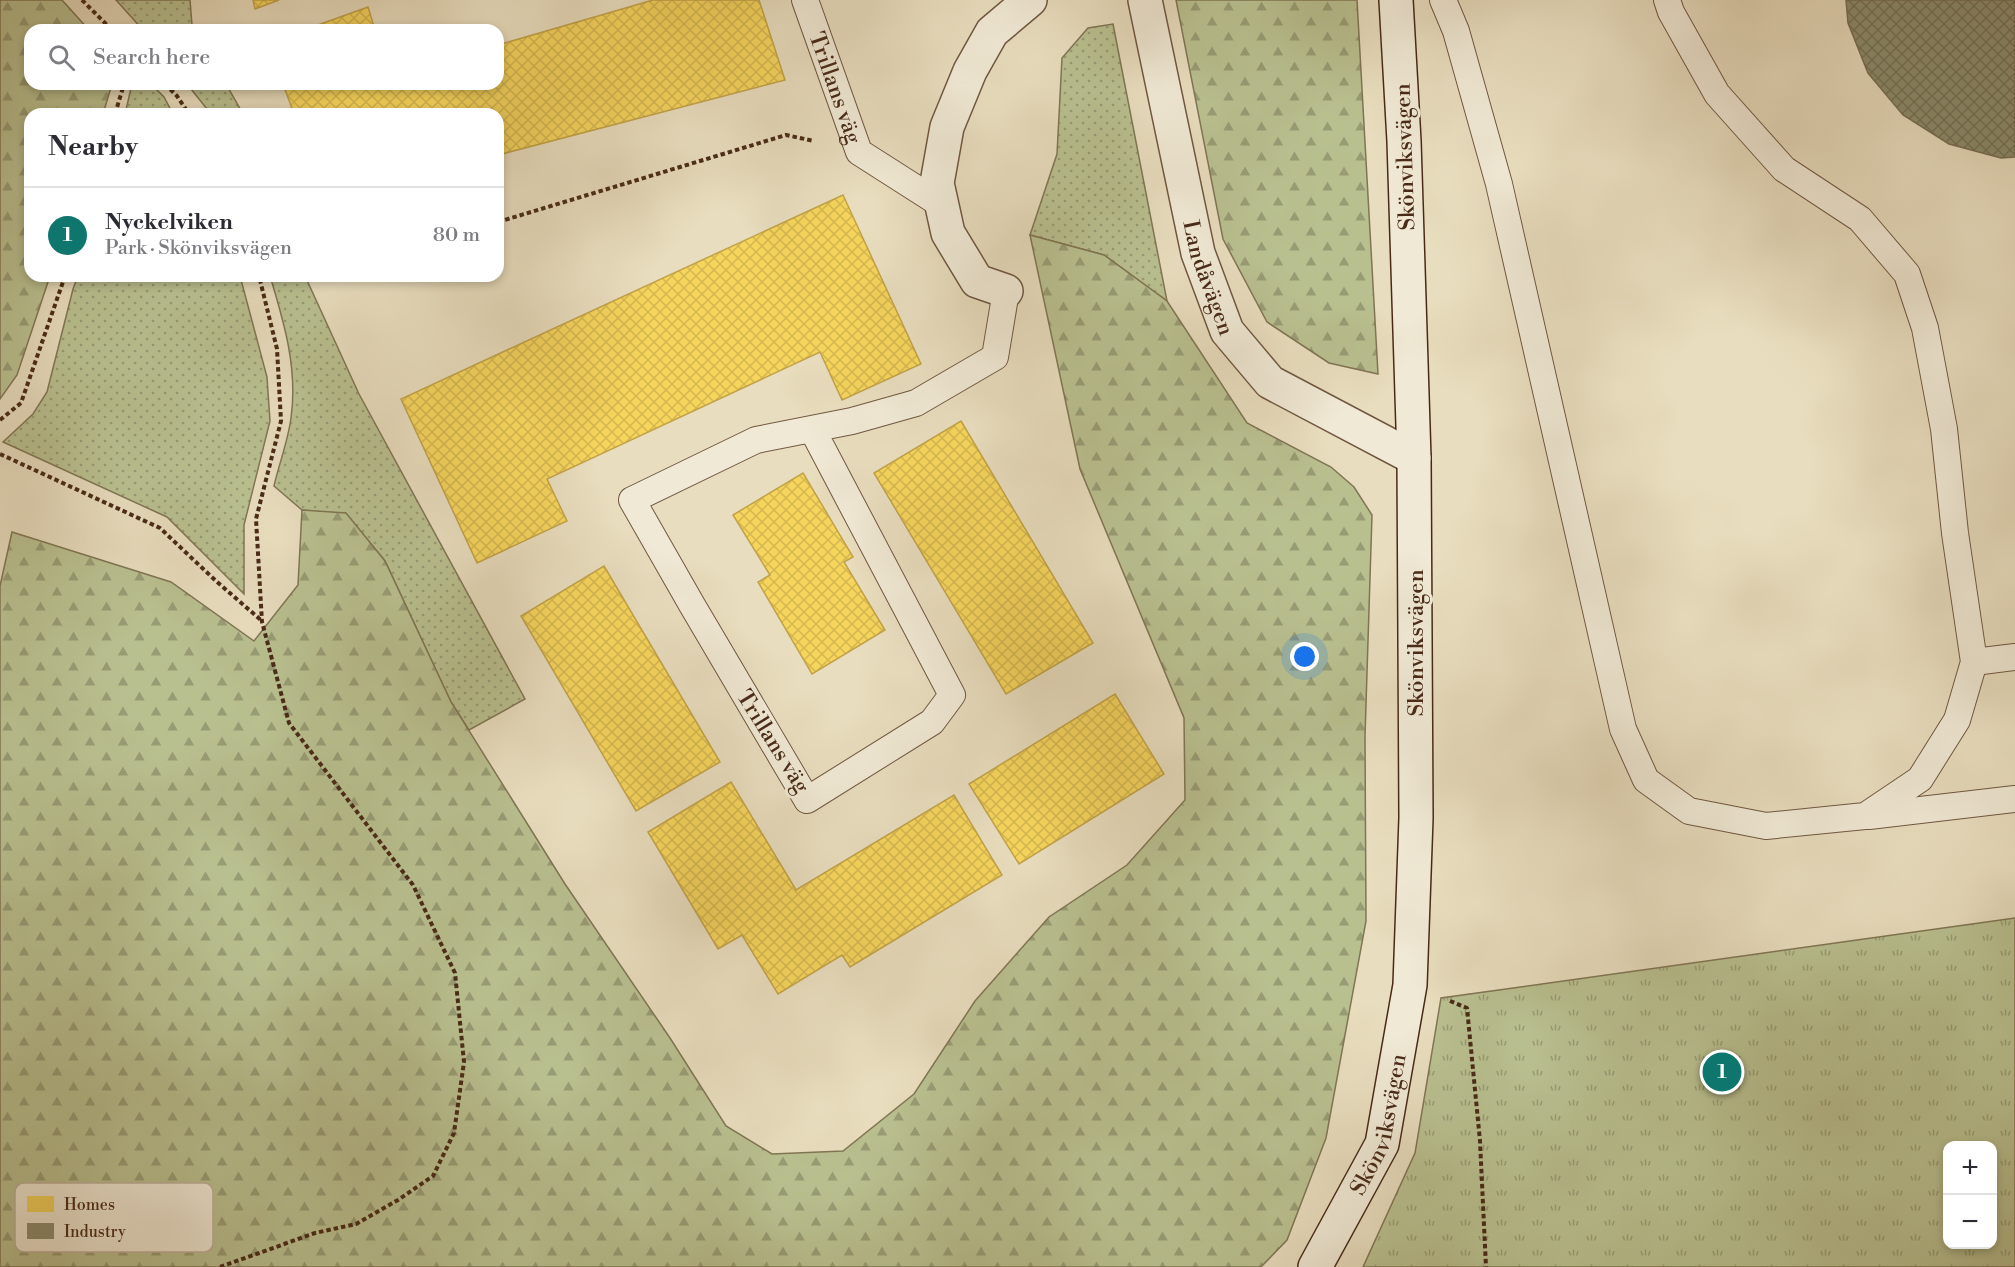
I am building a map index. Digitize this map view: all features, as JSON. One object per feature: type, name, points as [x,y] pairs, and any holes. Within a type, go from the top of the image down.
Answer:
[{"type":"street","name":"Trillans väg","points":[[1005,291],[977,281],[948,233],[937,183],[947,127],[970,71],[992,32],[1030,0]]},
{"type":"street","name":"Landåvägen","points":[[1145,0],[1198,253],[1227,331],[1270,382],[1414,458]]},
{"type":"street","name":"Skönviksvägen","points":[[1315,1267],[1382,1143],[1410,985],[1416,818],[1414,458],[1404,141],[1396,0]]},
{"type":"lane","name":"Trillans väg","points":[[805,0],[859,152],[942,205]]},
{"type":"lane","points":[[1443,0],[1456,30],[1498,184],[1623,729],[1646,780],[1689,811],[1766,826],[2015,798]]},
{"type":"lane","points":[[1667,0],[1671,12],[1717,94],[1784,169],[1860,219],[1906,274],[1926,328],[1942,418],[1955,533],[1974,662],[1957,720],[1920,779],[1865,816]]},
{"type":"lane","name":"Trillans väg","points":[[812,429],[952,695],[932,722],[807,800],[632,500],[756,440],[852,421],[916,403],[994,357],[1005,291]]},
{"type":"lane","points":[[1974,662],[2015,657]]},
{"type":"path","points":[[82,0],[106,24]]},
{"type":"path","points":[[117,108],[122,90]]},
{"type":"path","points":[[171,90],[185,108]]},
{"type":"path","points":[[504,220],[786,135],[859,152]]},
{"type":"path","points":[[0,420],[21,403],[63,282]]},
{"type":"path","points":[[220,1267],[315,1233],[356,1224],[398,1200],[433,1176],[454,1133],[464,1062],[455,973],[412,885],[289,723],[262,622],[256,519],[280,421],[277,349],[260,282]]},
{"type":"path","points":[[0,454],[160,528],[262,622]]},
{"type":"path","points":[[1410,985],[1467,1008],[1480,1141],[1486,1267]]},
{"type":"green space","points":[[0,0],[62,0],[84,24],[24,24],[24,90],[110,90],[105,108],[24,108],[24,282],[48,282],[17,375],[0,399]]},
{"type":"green space","points":[[116,0],[190,0],[192,24],[138,24]]},
{"type":"green space","points":[[1176,0],[1357,0],[1378,374],[1329,363],[1267,322],[1223,239]]},
{"type":"green space","points":[[1113,24],[1167,301],[1104,255],[1030,235],[1057,154],[1062,58],[1088,28]]},
{"type":"green space","points":[[131,90],[157,90],[170,108],[126,108]]},
{"type":"green space","points":[[192,90],[229,90],[240,108],[206,108]]},
{"type":"green space","points":[[1030,235],[1104,255],[1167,301],[1247,423],[1331,467],[1354,487],[1372,515],[1365,736],[1366,921],[1326,1138],[1287,1240],[1261,1267],[0,1267],[0,586],[12,532],[171,582],[254,641],[298,585],[302,510],[346,513],[385,561],[451,702],[565,884],[670,1038],[726,1126],[772,1154],[843,1151],[914,1094],[975,1001],[1049,917],[1127,865],[1185,800],[1184,718],[1080,469]]},
{"type":"green space","points":[[76,282],[242,282],[267,377],[270,421],[244,525],[244,594],[167,517],[3,442],[33,414],[47,392]]},
{"type":"green space","points":[[272,282],[308,282],[359,394],[525,699],[469,730],[451,702],[385,561],[346,514],[302,510],[274,486],[290,427],[293,400],[291,364],[285,328]]},
{"type":"green space","points":[[2015,918],[2015,1267],[1363,1267],[1415,1153],[1441,998]]},
{"type":"building: Homes","points":[[253,0],[279,0],[255,9]]},
{"type":"building: Homes","points":[[653,0],[759,0],[785,80],[504,153],[504,108],[292,108],[285,90],[504,90],[504,43]]},
{"type":"building: Homes","points":[[368,7],[373,24],[321,24]]},
{"type":"building: Homes","points":[[843,195],[921,364],[842,400],[820,352],[547,479],[567,521],[477,563],[401,399]]},
{"type":"building: Homes","points":[[961,421],[1093,643],[1006,694],[874,473]]},
{"type":"building: Homes","points":[[803,473],[853,557],[844,562],[885,630],[812,674],[758,582],[770,575],[733,515]]},
{"type":"building: Homes","points":[[604,566],[720,762],[636,811],[521,616]]},
{"type":"building: Homes","points":[[1115,694],[1164,774],[1019,864],[969,784]]},
{"type":"building: Homes","points":[[731,782],[796,890],[954,795],[1002,875],[850,967],[842,955],[778,994],[742,935],[718,949],[648,832]]},
{"type":"building: Industry","points":[[1846,0],[2015,0],[2015,157],[2001,158],[1949,144],[1903,115],[1868,73],[1848,23]]},
{"type":"place","name":"Nyckelviken","points":[[1722,1072]]}]
